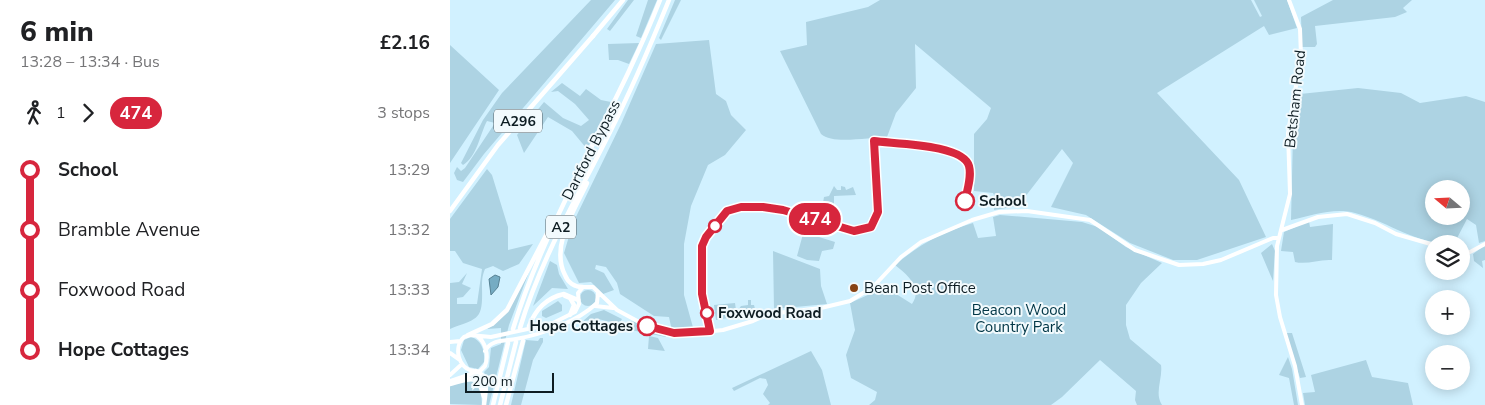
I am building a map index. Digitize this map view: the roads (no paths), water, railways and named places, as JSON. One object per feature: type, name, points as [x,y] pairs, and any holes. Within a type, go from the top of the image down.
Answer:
[{"type":"main road","name":"A296","points":[[450,211],[498,145],[623,0]]},
{"type":"main road","name":"Dartford Bypass","points":[[513,329],[532,276],[559,213],[601,132],[660,0]]},
{"type":"main road","name":"Dartford Bypass","points":[[520,328],[538,277],[562,225],[610,132],[669,0]]},
{"type":"main road","name":"Betsham Road","points":[[1289,0],[1300,29],[1301,56],[1288,133],[1290,194],[1276,258],[1276,295],[1280,317],[1295,366],[1302,405]]},
{"type":"main road","points":[[610,132],[573,212],[562,243],[561,259],[565,276],[573,285],[591,287],[597,290],[618,310]]},
{"type":"main road","points":[[529,326],[541,305],[550,298],[569,294],[585,308],[604,306],[618,310],[644,324],[668,332],[686,334],[724,330],[773,313],[821,308],[845,302],[873,287],[901,257],[921,242],[972,220],[997,212],[1031,211],[1090,220],[1135,250],[1179,265],[1203,264],[1221,260],[1273,238],[1279,238]]},
{"type":"main road","points":[[450,342],[460,341],[468,335],[490,325],[507,310],[548,230],[559,213]]},
{"type":"main road","points":[[1282,230],[1318,217],[1347,214],[1375,223],[1396,234],[1425,242]]},
{"type":"main road","points":[[1284,222],[1290,226]]},
{"type":"main road","points":[[1470,252],[1485,244]]},
{"type":"main road","points":[[468,335],[497,336],[541,327],[570,315],[576,311],[578,294],[583,287]]},
{"type":"main road","points":[[486,351],[492,343],[538,334],[563,325],[593,307],[599,299],[597,290]]},
{"type":"main road","points":[[560,295],[568,297],[574,302],[574,309],[570,315]]},
{"type":"main road","points":[[450,382],[475,371],[482,370],[486,364],[486,351],[483,341],[476,335]]},
{"type":"main road","points":[[460,341],[458,350],[462,364]]},
{"type":"main road","points":[[506,405],[524,341]]},
{"type":"main road","points":[[500,405],[516,342]]},
{"type":"main road","points":[[493,405],[508,343]]},
{"type":"main road","points":[[450,353],[458,358],[468,370],[475,371],[486,378],[484,405]]},
{"type":"main road","points":[[450,375],[462,364]]},
{"type":"main road","points":[[450,382],[467,379],[475,380],[482,385],[484,397]]},
{"type":"place","name":"School","points":[[965,201]]},
{"type":"place","name":"Bean Post Office","points":[[854,288]]},
{"type":"place","name":"Foxwood Road","points":[[707,313]]},
{"type":"place","name":"Hope Cottages","points":[[647,326]]},
{"type":"park label","name":"Beacon Wood Country Park","points":[[1019,318]]}]
